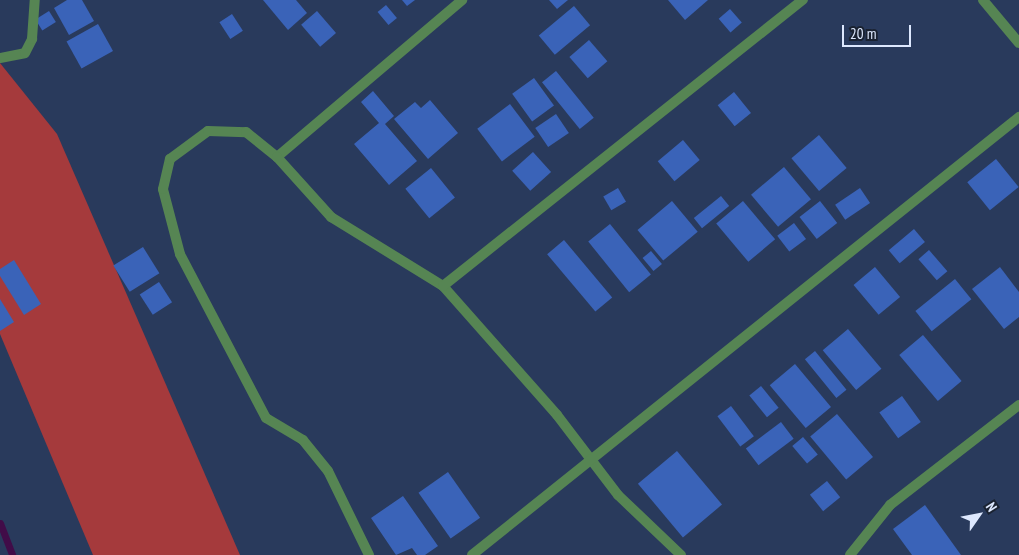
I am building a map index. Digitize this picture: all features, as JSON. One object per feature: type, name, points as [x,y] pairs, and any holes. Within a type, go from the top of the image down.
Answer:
[{"type":"street","points":[[0,58],[25,53],[32,39],[35,0]]},
{"type":"street","points":[[277,157],[462,0]]},
{"type":"street","points":[[443,286],[803,0]]},
{"type":"street","points":[[983,0],[1019,43]]},
{"type":"street","points":[[472,555],[588,459],[1019,117]]},
{"type":"street","points":[[369,555],[328,471],[303,440],[266,418],[180,254],[163,189],[170,159],[208,131],[246,132],[277,157],[330,216],[443,286],[557,414],[588,459],[618,495],[681,555]]},
{"type":"street","points":[[850,555],[890,505],[1019,406]]},
{"type":"shaded area","points":[[0,63],[57,134],[240,555],[93,555],[0,334]]},
{"type":"building","points":[[67,0],[82,0],[94,21],[69,35],[54,8]]},
{"type":"building","points":[[263,0],[296,0],[307,13],[288,30]]},
{"type":"building","points":[[402,0],[415,0],[407,6]]},
{"type":"building","points":[[549,0],[568,0],[557,9]]},
{"type":"building","points":[[668,0],[708,0],[685,20]]},
{"type":"building","points":[[386,5],[397,18],[389,25],[378,12]]},
{"type":"building","points":[[574,6],[590,25],[555,55],[539,36]]},
{"type":"building","points":[[730,9],[742,23],[730,32],[719,19]]},
{"type":"building","points":[[49,11],[56,22],[42,31],[35,19]]},
{"type":"building","points":[[317,11],[336,33],[320,47],[301,25]]},
{"type":"building","points":[[232,14],[243,31],[230,39],[219,22]]},
{"type":"building","points":[[98,24],[113,51],[82,69],[67,41]]},
{"type":"building","points":[[589,40],[607,61],[588,78],[569,57]]},
{"type":"building","points":[[556,71],[594,118],[580,129],[542,82]]},
{"type":"building","points":[[534,78],[554,106],[532,121],[512,94]]},
{"type":"building","points":[[373,91],[394,116],[385,124],[417,161],[389,185],[354,144],[379,123],[361,102]]},
{"type":"building","points":[[734,92],[751,113],[735,126],[718,105]]},
{"type":"building","points":[[430,100],[458,133],[428,159],[394,119],[415,102],[421,108]]},
{"type":"building","points":[[510,104],[535,137],[502,161],[477,129]]},
{"type":"building","points":[[556,114],[569,133],[548,147],[535,128]]},
{"type":"building","points":[[819,135],[847,168],[819,191],[791,158]]},
{"type":"building","points":[[683,140],[700,160],[674,181],[658,161]]},
{"type":"building","points":[[533,152],[551,172],[530,191],[512,171]]},
{"type":"building","points":[[996,159],[1019,187],[990,210],[967,182]]},
{"type":"building","points":[[784,167],[811,199],[778,227],[751,195]]},
{"type":"building","points":[[431,168],[455,198],[429,218],[405,189]]},
{"type":"building","points":[[618,188],[626,202],[611,210],[603,196]]},
{"type":"building","points":[[860,188],[870,203],[845,220],[835,205]]},
{"type":"building","points":[[721,196],[729,206],[702,228],[694,218]]},
{"type":"building","points":[[672,201],[698,232],[663,261],[638,230]]},
{"type":"building","points":[[743,201],[775,239],[748,262],[716,223]]},
{"type":"building","points":[[820,201],[837,223],[817,239],[800,217]]},
{"type":"building","points":[[794,223],[806,239],[789,252],[777,236]]},
{"type":"building","points":[[610,224],[651,275],[629,292],[588,242]]},
{"type":"building","points":[[914,229],[925,242],[900,263],[889,250]]},
{"type":"building","points":[[564,240],[612,297],[595,312],[547,254]]},
{"type":"building","points":[[143,247],[159,273],[130,292],[113,266]]},
{"type":"building","points":[[929,250],[947,271],[937,280],[918,259]]},
{"type":"building","points":[[651,251],[662,264],[654,271],[643,258]]},
{"type":"building","points":[[14,260],[41,304],[24,315],[0,276],[0,269]]},
{"type":"building","points":[[875,267],[900,297],[879,315],[854,285]]},
{"type":"building","points":[[1000,267],[1019,292],[1019,317],[1004,329],[972,289]]},
{"type":"building","points":[[955,279],[971,299],[932,331],[915,311]]},
{"type":"building","points":[[159,282],[172,302],[153,315],[140,295]]},
{"type":"building","points":[[0,299],[14,322],[0,331]]},
{"type":"building","points":[[848,329],[881,369],[856,390],[823,350]]},
{"type":"building","points":[[923,335],[962,381],[938,401],[899,355]]},
{"type":"building","points":[[815,351],[846,390],[836,398],[805,359]]},
{"type":"building","points":[[795,364],[831,407],[806,428],[770,385]]},
{"type":"building","points":[[761,386],[779,408],[767,417],[749,395]]},
{"type":"building","points":[[902,396],[921,422],[898,438],[879,412]]},
{"type":"building","points":[[731,406],[754,436],[740,447],[717,416]]},
{"type":"building","points":[[837,414],[873,457],[846,479],[810,436]]},
{"type":"building","points":[[781,422],[794,439],[758,465],[746,448]]},
{"type":"building","points":[[803,437],[818,455],[807,464],[792,446]]},
{"type":"building","points":[[677,451],[722,505],[683,537],[638,484]]},
{"type":"building","points":[[448,472],[480,518],[451,539],[419,493]]},
{"type":"building","points":[[827,481],[840,497],[823,511],[810,495]]},
{"type":"building","points":[[403,496],[438,546],[425,555],[417,555],[412,548],[396,555],[371,518]]},
{"type":"building","points":[[925,505],[961,555],[912,555],[893,529]]},
{"type":"waterway","points":[[0,523],[12,555]]}]
